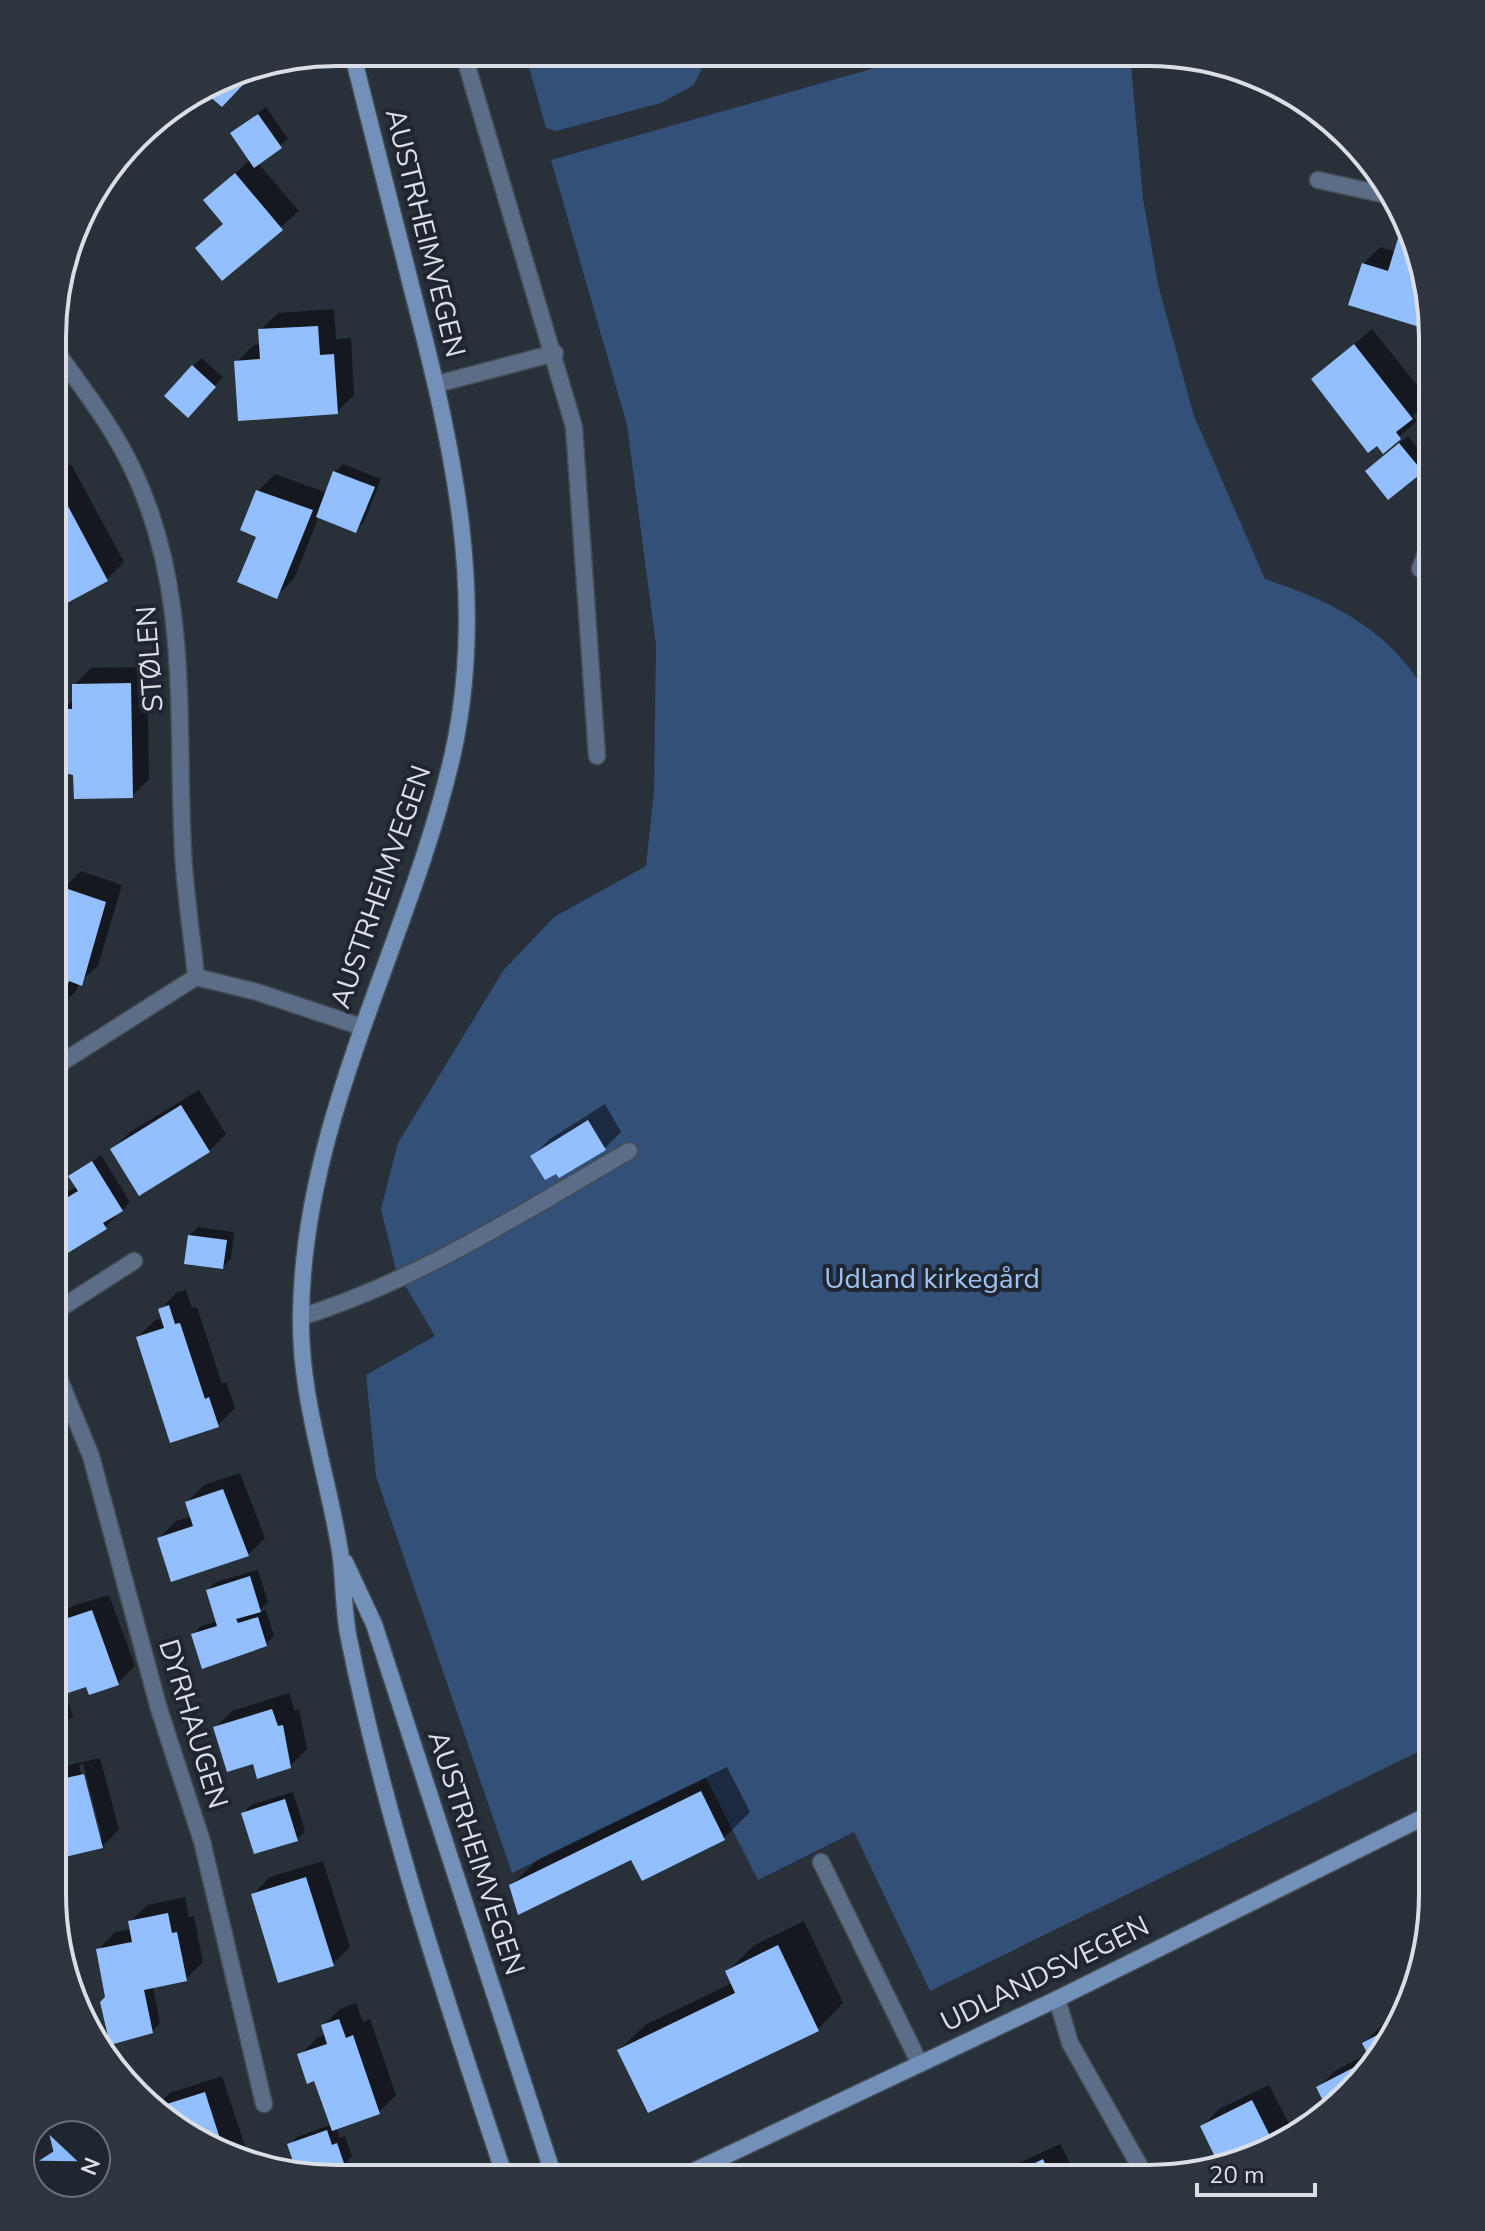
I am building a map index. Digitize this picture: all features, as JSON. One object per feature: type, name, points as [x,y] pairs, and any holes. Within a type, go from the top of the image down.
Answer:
[{"type":"main road","name":"AUSTRHEIMVEGEN","points":[[356,67],[437,384],[463,527],[469,616],[465,673],[454,747],[437,820],[323,1144],[307,1235],[301,1317],[303,1375],[340,1549],[347,1634],[420,1925],[501,2165]]},
{"type":"main road","name":"AUSTRHEIMVEGEN","points":[[340,1549],[374,1624],[550,2165]]},
{"type":"main road","name":"UDLANDSVEGEN","points":[[706,2165],[1057,1999],[1418,1820]]},
{"type":"street","points":[[468,67],[555,353],[574,427],[597,756]]},
{"type":"street","points":[[1318,180],[1378,193]]},
{"type":"street","points":[[437,384],[555,353]]},
{"type":"street","name":"STØLEN","points":[[66,374],[104,416],[134,471],[158,535],[174,601],[180,682],[183,852],[196,977]]},
{"type":"street","points":[[66,1060],[196,977],[257,992],[362,1027]]},
{"type":"street","points":[[301,1317],[350,1301],[433,1263],[629,1151]]},
{"type":"street","points":[[66,1305],[134,1261]]},
{"type":"street","name":"DYRHAUGEN","points":[[66,1395],[91,1456],[159,1709],[202,1841],[264,2104]]},
{"type":"street","points":[[821,1862],[920,2064]]},
{"type":"street","points":[[1057,1999],[1070,2043],[1139,2165]]},
{"type":"green space","name":"Udland kirkegård","points":[[881,66],[1131,66],[1143,199],[1158,284],[1194,416],[1265,579],[1317,599],[1363,625],[1403,660],[1419,682],[1418,1752],[930,1991],[854,1832],[758,1880],[706,1778],[512,1873],[376,1476],[366,1375],[435,1336],[396,1270],[381,1209],[398,1143],[503,971],[554,917],[646,866],[654,791],[656,645],[627,425],[551,160]]},
{"type":"green space","points":[[529,67],[703,67],[694,85],[661,103],[556,131],[546,128]]},
{"type":"building","points":[[246,82],[222,107],[210,97]]},
{"type":"building","points":[[258,114],[282,148],[254,168],[230,133]]},
{"type":"building","points":[[235,173],[283,230],[222,281],[195,248],[223,224],[203,200]]},
{"type":"building","points":[[1399,235],[1414,284],[1418,327],[1348,305],[1362,263],[1388,271]]},
{"type":"building","points":[[318,326],[320,355],[334,354],[338,414],[238,421],[234,361],[260,359],[258,329]]},
{"type":"building","points":[[1354,344],[1413,419],[1396,432],[1401,439],[1383,454],[1377,446],[1368,453],[1311,379]]},
{"type":"building","points":[[192,365],[216,387],[188,418],[164,396]]},
{"type":"building","points":[[1399,443],[1419,467],[1419,475],[1388,500],[1365,471]]},
{"type":"building","points":[[333,471],[375,487],[356,533],[316,517]]},
{"type":"building","points":[[256,490],[313,510],[277,599],[237,582],[256,537],[240,530]]},
{"type":"building","points":[[66,502],[108,581],[66,601]]},
{"type":"building","points":[[131,683],[133,798],[74,799],[73,775],[66,773],[66,709],[72,709],[72,684]]},
{"type":"building","points":[[66,888],[106,902],[82,986],[69,981],[66,990]]},
{"type":"building","points":[[181,1105],[210,1152],[139,1196],[110,1149]]},
{"type":"building","points":[[588,1120],[606,1150],[559,1178],[556,1174],[545,1180],[530,1156]]},
{"type":"building","points":[[92,1161],[123,1211],[103,1223],[107,1229],[66,1254],[66,1198],[78,1191],[68,1176]]},
{"type":"building","points":[[188,1235],[227,1240],[223,1269],[184,1264]]},
{"type":"building","points":[[169,1305],[175,1324],[180,1323],[205,1399],[209,1397],[219,1427],[170,1443],[136,1337],[164,1328],[158,1309]]},
{"type":"building","points":[[223,1489],[249,1556],[171,1582],[157,1538],[193,1526],[185,1502]]},
{"type":"building","points":[[250,1576],[261,1612],[236,1619],[238,1623],[258,1617],[267,1646],[202,1669],[191,1634],[217,1626],[206,1590]]},
{"type":"building","points":[[92,1610],[119,1685],[89,1695],[86,1687],[66,1694],[66,1619]]},
{"type":"building","points":[[272,1709],[278,1726],[283,1725],[291,1768],[257,1779],[253,1764],[227,1772],[213,1727]]},
{"type":"building","points":[[84,1774],[103,1848],[66,1857],[66,1778]]},
{"type":"building","points":[[701,1791],[725,1840],[642,1881],[631,1860],[518,1915],[509,1885]]},
{"type":"building","points":[[285,1799],[298,1841],[254,1854],[241,1813]]},
{"type":"building","points":[[306,1877],[334,1966],[278,1983],[251,1894]]},
{"type":"building","points":[[168,1913],[172,1933],[177,1932],[187,1981],[144,1990],[153,2033],[112,2044],[100,2002],[105,1997],[96,1949],[132,1942],[128,1921]]},
{"type":"building","points":[[778,1945],[819,2031],[648,2113],[617,2050],[735,1993],[725,1971]]},
{"type":"building","points":[[339,2019],[346,2038],[353,2035],[380,2114],[332,2131],[314,2081],[307,2084],[297,2054],[327,2044],[321,2025]]},
{"type":"building","points":[[1379,2034],[1367,2053],[1362,2043]]},
{"type":"building","points":[[1358,2065],[1323,2101],[1316,2087]]},
{"type":"building","points":[[205,2092],[220,2138],[201,2129],[166,2104]]},
{"type":"building","points":[[1252,2100],[1270,2136],[1215,2156],[1200,2126]]},
{"type":"building","points":[[327,2130],[332,2145],[337,2143],[345,2165],[293,2161],[287,2144]]},
{"type":"building","points":[[1043,2159],[1046,2165],[1031,2165]]}]
